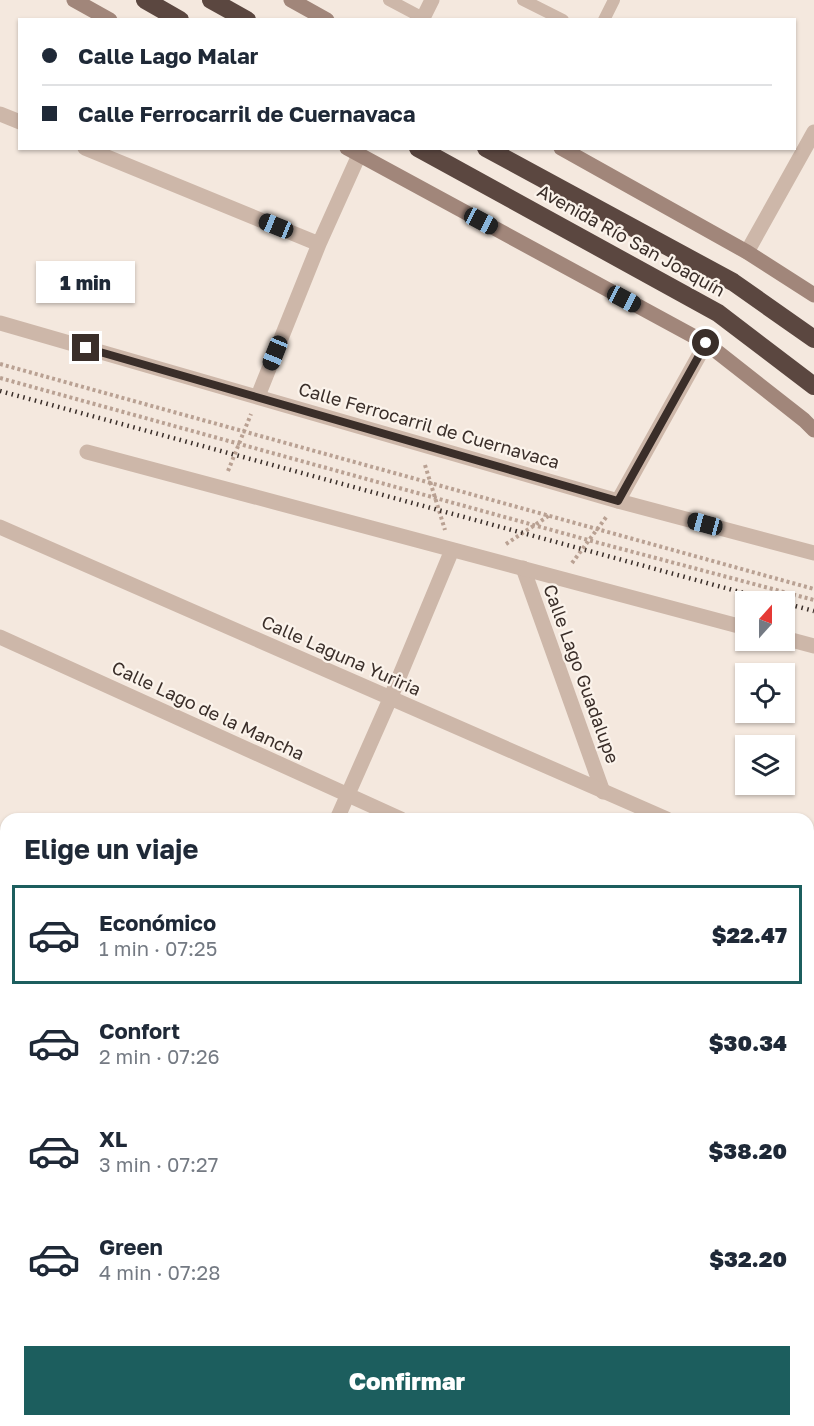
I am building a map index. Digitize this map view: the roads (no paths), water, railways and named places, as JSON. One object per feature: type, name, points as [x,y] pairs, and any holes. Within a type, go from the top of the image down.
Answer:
[{"type":"highway","points":[[128,0],[173,15]]},
{"type":"highway","points":[[145,0],[173,15]]},
{"type":"highway","points":[[211,0],[243,18]]},
{"type":"highway","name":"Avenida Río San Joaquín","points":[[422,150],[718,313],[814,386]]},
{"type":"highway","name":"Avenida Río San Joaquín","points":[[490,150],[734,282],[814,339]]},
{"type":"main road","points":[[74,0],[106,18]]},
{"type":"main road","points":[[291,0],[323,18]]},
{"type":"main road","points":[[565,150],[747,252],[814,295]]},
{"type":"main road","points":[[353,152],[706,343],[811,420]]},
{"type":"street","points":[[423,18],[432,0]]},
{"type":"street","points":[[0,114],[18,121]]},
{"type":"street","points":[[747,252],[814,132]]},
{"type":"street","points":[[90,150],[319,244]]},
{"type":"street","points":[[258,396],[353,152]]},
{"type":"street","name":"Calle Ferrocarril de Cuernavaca","points":[[0,323],[618,501],[814,553]]},
{"type":"street","points":[[618,501],[706,343]]},
{"type":"street","points":[[87,452],[735,625]]},
{"type":"street","name":"Calle Laguna Yuriria","points":[[0,527],[653,813]]},
{"type":"street","points":[[340,813],[452,550]]},
{"type":"street","name":"Calle Lago Guadalupe","points":[[523,568],[603,792]]},
{"type":"street","name":"Calle Lago de la Mancha","points":[[0,637],[387,813]]},
{"type":"street","points":[[795,641],[814,646]]},
{"type":"lane","points":[[389,0],[420,18]]},
{"type":"lane","points":[[523,0],[558,18]]},
{"type":"lane","points":[[605,18],[614,0]]},
{"type":"railway","points":[[0,391],[736,591]]},
{"type":"railway","points":[[795,606],[814,611]]}]
